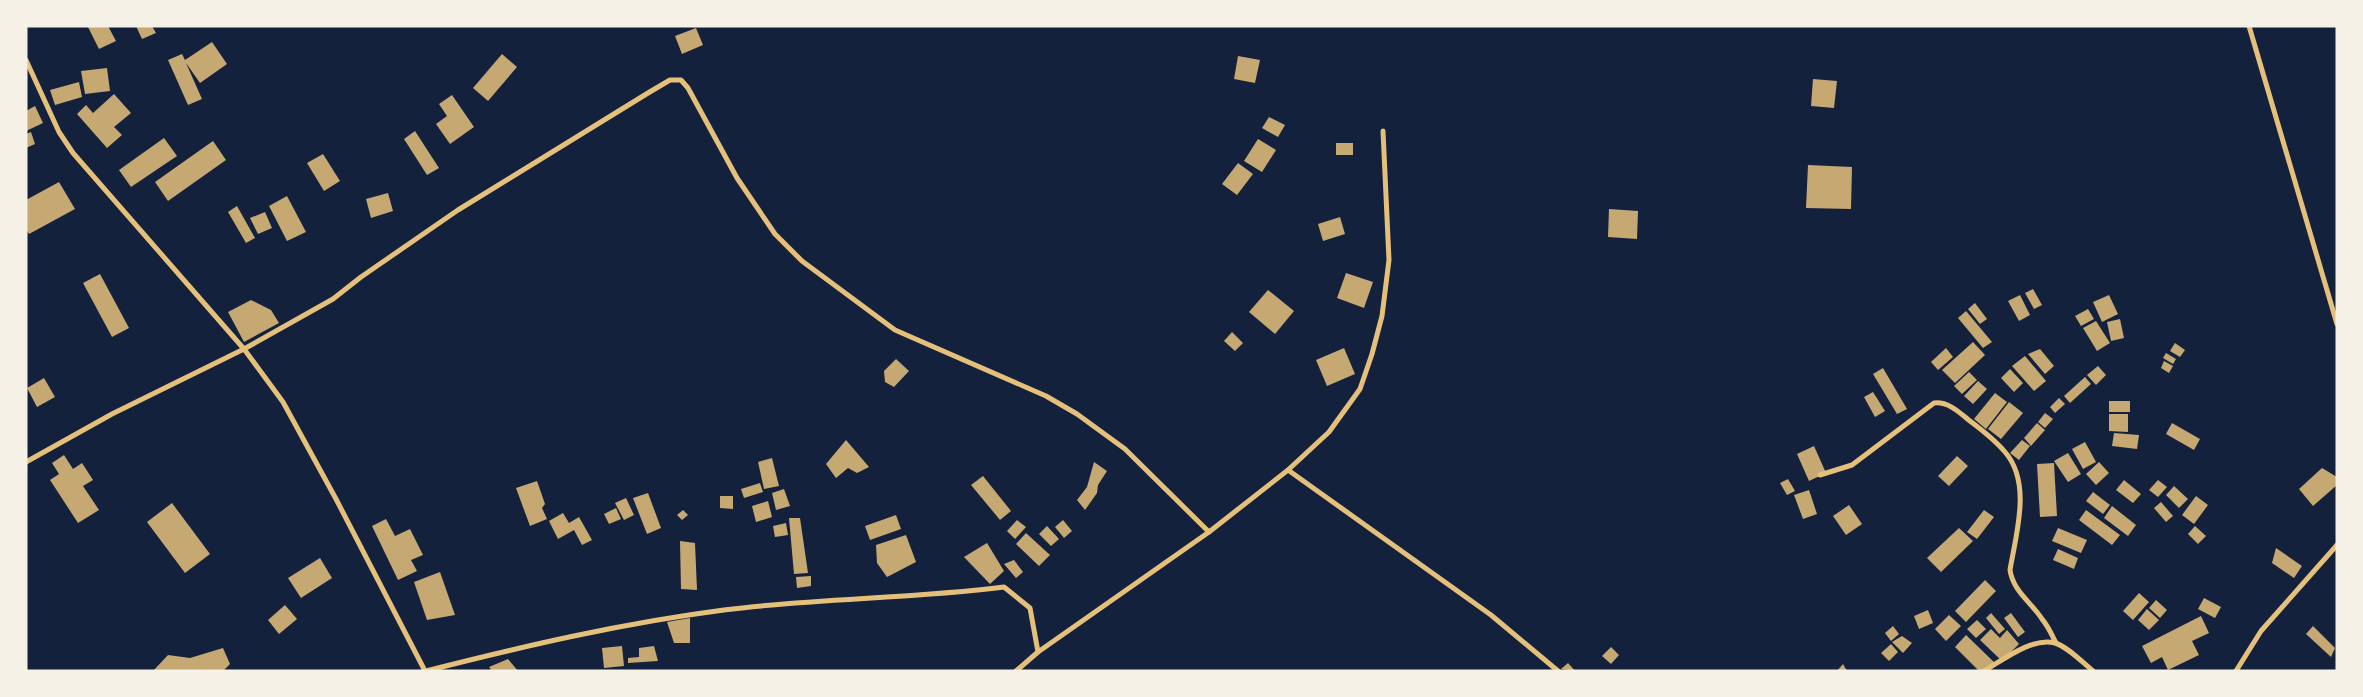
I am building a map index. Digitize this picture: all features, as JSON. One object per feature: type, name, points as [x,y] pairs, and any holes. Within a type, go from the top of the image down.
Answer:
[{"type":"street","points":[[2249,26],[2337,324]]},
{"type":"street","points":[[26,60],[60,132],[73,153],[244,349],[284,402],[426,671],[552,639],[724,610],[957,593],[1004,587],[1030,608],[1038,652]]},
{"type":"street","points":[[26,462],[112,414],[244,349],[333,299],[361,276],[458,210],[670,80],[681,80],[688,88],[737,178],[775,234],[802,261],[895,330],[1046,396],[1077,414],[1124,449],[1209,532]]},
{"type":"street","points":[[1016,671],[1038,652],[1209,532],[1288,470],[1329,432],[1360,389],[1382,316],[1389,260],[1383,131]]},
{"type":"street","points":[[1820,475],[1852,465],[1934,402],[1949,405],[1985,433],[2005,452],[2016,470],[2020,509],[2010,570],[2014,586],[2043,619],[2056,643],[2093,671]]},
{"type":"street","points":[[1288,470],[1491,614],[1558,671]]},
{"type":"street","points":[[2236,671],[2260,631],[2337,545]]},
{"type":"street","points":[[1984,671],[2031,645],[2042,642],[2056,643]]},
{"type":"building","points":[[108,26],[116,41],[99,49],[88,27]]},
{"type":"building","points":[[136,26],[152,26],[156,33],[142,39]]},
{"type":"building","points":[[696,28],[703,45],[682,54],[675,36]]},
{"type":"building","points":[[212,42],[227,64],[200,83],[186,63],[202,99],[188,105],[168,60],[182,54],[185,60]]},
{"type":"building","points":[[502,54],[517,67],[488,101],[473,88]]},
{"type":"building","points":[[1238,56],[1260,60],[1255,83],[1234,79]]},
{"type":"building","points":[[107,68],[110,91],[85,94],[81,71]]},
{"type":"building","points":[[1813,79],[1837,81],[1834,108],[1811,106]]},
{"type":"building","points":[[79,82],[82,97],[55,105],[50,90]]},
{"type":"building","points":[[114,94],[131,113],[114,127],[122,135],[107,148],[77,114],[86,105],[93,113]]},
{"type":"building","points":[[452,95],[474,127],[450,144],[436,124],[447,116],[439,104]]},
{"type":"building","points":[[35,106],[43,123],[26,131],[26,111]]},
{"type":"building","points":[[1269,117],[1285,125],[1278,137],[1262,128]]},
{"type":"building","points":[[415,131],[439,168],[427,175],[404,139]]},
{"type":"building","points":[[31,132],[35,144],[26,148],[26,134]]},
{"type":"building","points":[[164,138],[177,156],[131,187],[119,170]]},
{"type":"building","points":[[1258,139],[1276,150],[1262,172],[1244,161]]},
{"type":"building","points":[[213,141],[226,160],[168,201],[155,182]]},
{"type":"building","points":[[1336,143],[1353,143],[1353,155],[1336,155]]},
{"type":"building","points":[[323,154],[340,181],[324,191],[307,163]]},
{"type":"building","points":[[1238,163],[1253,174],[1237,195],[1222,184]]},
{"type":"building","points":[[1808,165],[1852,167],[1851,209],[1806,208]]},
{"type":"building","points":[[59,182],[75,209],[29,234],[26,229],[26,200]]},
{"type":"building","points":[[388,193],[393,211],[371,218],[366,199]]},
{"type":"building","points":[[287,196],[306,232],[287,241],[269,206]]},
{"type":"building","points":[[237,206],[255,238],[246,243],[228,212]]},
{"type":"building","points":[[1609,209],[1638,211],[1637,239],[1608,237]]},
{"type":"building","points":[[265,212],[272,228],[258,234],[250,218]]},
{"type":"building","points":[[1340,217],[1345,234],[1323,241],[1318,224]]},
{"type":"building","points":[[1346,273],[1373,282],[1364,308],[1337,298]]},
{"type":"building","points":[[100,274],[129,328],[112,337],[83,283]]},
{"type":"building","points":[[2033,289],[2042,305],[2034,309],[2025,293]]},
{"type":"building","points":[[1268,290],[1294,311],[1275,334],[1249,312]]},
{"type":"building","points":[[2020,295],[2030,315],[2019,321],[2008,301]]},
{"type":"building","points":[[2109,295],[2118,314],[2102,322],[2093,302]]},
{"type":"building","points":[[251,300],[271,310],[279,323],[244,342],[228,312]]},
{"type":"building","points":[[1975,303],[1987,319],[1980,324],[1968,309]]},
{"type":"building","points":[[2088,309],[2094,319],[2081,326],[2075,316]]},
{"type":"building","points":[[1966,311],[1992,342],[1983,348],[1958,318]]},
{"type":"building","points":[[2120,319],[2124,338],[2111,341],[2107,322]]},
{"type":"building","points":[[2096,321],[2110,343],[2097,351],[2083,328]]},
{"type":"building","points":[[1232,332],[1243,343],[1235,351],[1224,341]]},
{"type":"building","points":[[1973,342],[1985,355],[1955,383],[1942,370]]},
{"type":"building","points":[[2175,343],[2185,350],[2180,357],[2170,351]]},
{"type":"building","points":[[1344,348],[1355,374],[1327,386],[1316,360]]},
{"type":"building","points":[[1946,348],[1953,357],[1938,370],[1931,362]]},
{"type":"building","points":[[2040,349],[2054,366],[2045,374],[2028,354]]},
{"type":"building","points":[[2166,353],[2176,359],[2173,364],[2163,358]]},
{"type":"building","points":[[2025,356],[2046,381],[2034,391],[2012,366]]},
{"type":"building","points":[[896,359],[909,371],[894,387],[885,382],[884,371]]},
{"type":"building","points":[[2164,361],[2173,366],[2169,373],[2161,368]]},
{"type":"building","points":[[2098,366],[2106,375],[2096,385],[2087,375]]},
{"type":"building","points":[[1883,368],[1907,409],[1897,414],[1873,374]]},
{"type":"building","points":[[2010,369],[2023,383],[2014,392],[2001,378]]},
{"type":"building","points":[[1969,372],[1977,380],[1962,394],[1954,386]]},
{"type":"building","points":[[2085,377],[2091,384],[2070,403],[2064,396]]},
{"type":"building","points":[[44,378],[55,397],[37,407],[27,388]]},
{"type":"building","points":[[1978,381],[1987,389],[1973,404],[1964,396]]},
{"type":"building","points":[[1873,392],[1885,411],[1875,417],[1864,397]]},
{"type":"building","points":[[1995,393],[2007,402],[1986,429],[1974,419]]},
{"type":"building","points":[[2059,398],[2065,404],[2055,413],[2050,407]]},
{"type":"building","points":[[2109,401],[2130,401],[2130,412],[2109,412]]},
{"type":"building","points":[[2009,402],[2023,413],[2001,439],[1988,429]]},
{"type":"building","points":[[2045,413],[2053,419],[2045,428],[2038,422]]},
{"type":"building","points":[[2109,414],[2128,414],[2128,432],[2109,431]]},
{"type":"building","points":[[2037,423],[2045,430],[2031,446],[2024,438]]},
{"type":"building","points":[[2172,423],[2200,439],[2194,450],[2166,434]]},
{"type":"building","points":[[2114,433],[2139,435],[2137,449],[2112,446]]},
{"type":"building","points":[[846,440],[869,467],[857,473],[848,468],[836,478],[826,464]]},
{"type":"building","points":[[2022,440],[2030,446],[2019,460],[2010,453]]},
{"type":"building","points":[[2085,442],[2096,462],[2083,469],[2072,449]]},
{"type":"building","points":[[1814,446],[1826,473],[1809,481],[1797,454]]},
{"type":"building","points":[[2068,453],[2081,474],[2068,482],[2054,461]]},
{"type":"building","points":[[64,455],[73,469],[82,463],[93,480],[83,486],[99,510],[78,523],[50,480],[59,474],[52,463]]},
{"type":"building","points":[[1957,456],[1968,466],[1949,486],[1938,476]]},
{"type":"building","points":[[772,458],[779,486],[764,489],[758,462]]},
{"type":"building","points":[[1094,462],[1107,471],[1098,485],[1097,493],[1085,510],[1077,500],[1087,487]]},
{"type":"building","points":[[2099,462],[2109,473],[2096,485],[2086,474]]},
{"type":"building","points":[[2054,463],[2057,516],[2040,517],[2037,464]]},
{"type":"building","points":[[2322,468],[2337,477],[2337,485],[2313,506],[2299,489]]},
{"type":"building","points":[[983,476],[1011,511],[1000,520],[971,485]]},
{"type":"building","points":[[1788,479],[1795,491],[1787,495],[1780,483]]},
{"type":"building","points":[[2124,480],[2141,494],[2133,503],[2116,490]]},
{"type":"building","points":[[2158,480],[2167,487],[2158,497],[2149,490]]},
{"type":"building","points":[[537,481],[545,504],[542,508],[547,519],[530,526],[516,488]]},
{"type":"building","points":[[760,483],[763,492],[744,498],[741,489]]},
{"type":"building","points":[[2174,486],[2188,499],[2179,508],[2166,495]]},
{"type":"building","points":[[784,489],[790,506],[776,510],[772,493]]},
{"type":"building","points":[[1809,490],[1817,514],[1803,519],[1794,495]]},
{"type":"building","points":[[2093,492],[2110,505],[2103,514],[2086,501]]},
{"type":"building","points":[[648,493],[661,528],[647,534],[633,498]]},
{"type":"building","points":[[720,496],[733,496],[733,509],[720,508]]},
{"type":"building","points":[[2196,496],[2208,505],[2194,524],[2182,515]]},
{"type":"building","points":[[626,498],[634,515],[624,520],[615,503]]},
{"type":"building","points":[[768,501],[772,517],[756,522],[752,506]]},
{"type":"building","points":[[2161,502],[2173,516],[2166,522],[2154,508]]},
{"type":"building","points":[[172,503],[210,554],[185,573],[147,522]]},
{"type":"building","points":[[1849,505],[1862,524],[1846,535],[1833,516]]},
{"type":"building","points":[[2112,506],[2136,525],[2128,536],[2104,518]]},
{"type":"building","points":[[616,508],[621,519],[609,524],[604,514]]},
{"type":"building","points":[[683,510],[688,515],[682,520],[677,515]]},
{"type":"building","points":[[1984,510],[1994,517],[1977,539],[1967,532]]},
{"type":"building","points":[[2086,510],[2120,535],[2112,545],[2079,520]]},
{"type":"building","points":[[563,513],[569,523],[579,517],[592,540],[582,545],[574,530],[558,539],[549,521]]},
{"type":"building","points":[[896,515],[901,529],[870,540],[865,526]]},
{"type":"building","points":[[789,518],[800,518],[808,573],[794,574]]},
{"type":"building","points":[[386,519],[395,536],[410,529],[423,555],[411,560],[417,571],[398,580],[372,526]]},
{"type":"building","points":[[1017,520],[1026,527],[1015,539],[1007,531]]},
{"type":"building","points":[[1063,520],[1072,531],[1064,538],[1055,527]]},
{"type":"building","points":[[786,523],[788,535],[775,537],[773,526]]},
{"type":"building","points":[[1047,526],[1059,539],[1051,546],[1039,534]]},
{"type":"building","points":[[2195,526],[2206,536],[2198,544],[2188,534]]},
{"type":"building","points":[[1959,528],[1973,541],[1941,572],[1927,558]]},
{"type":"building","points":[[2058,528],[2087,540],[2081,553],[2052,541]]},
{"type":"building","points":[[1026,533],[1050,555],[1039,566],[1016,544]]},
{"type":"building","points":[[906,535],[916,562],[887,577],[877,563],[876,545]]},
{"type":"building","points":[[680,541],[695,543],[697,590],[681,589]]},
{"type":"building","points":[[987,543],[1004,571],[990,584],[964,557]]},
{"type":"building","points":[[2276,548],[2302,566],[2294,578],[2272,563]]},
{"type":"building","points":[[2058,549],[2078,558],[2074,569],[2053,560]]},
{"type":"building","points":[[320,558],[332,578],[301,598],[288,578]]},
{"type":"building","points":[[1014,560],[1023,572],[1016,578],[1004,564]]},
{"type":"building","points":[[440,572],[455,615],[427,620],[414,582]]},
{"type":"building","points":[[811,576],[811,586],[797,588],[796,577]]},
{"type":"building","points":[[1985,580],[1996,591],[1966,622],[1955,611]]},
{"type":"building","points":[[2139,593],[2149,602],[2133,620],[2123,611]]},
{"type":"building","points":[[2204,598],[2221,607],[2215,618],[2198,609]]},
{"type":"building","points":[[2156,600],[2167,610],[2160,618],[2149,608]]},
{"type":"building","points":[[285,605],[297,619],[279,634],[268,620]]},
{"type":"building","points":[[2147,609],[2159,620],[2149,630],[2138,620]]},
{"type":"building","points":[[1928,610],[1933,623],[1919,629],[1914,616]]},
{"type":"building","points":[[1991,613],[2005,629],[1999,634],[1986,618]]},
{"type":"building","points":[[2011,613],[2025,632],[2018,637],[2004,618]]},
{"type":"building","points":[[1949,615],[1961,626],[1946,641],[1935,629]]},
{"type":"building","points":[[2201,616],[2209,633],[2192,641],[2199,655],[2168,670],[2162,657],[2151,663],[2142,646]]},
{"type":"building","points":[[690,618],[690,643],[674,643],[667,622]]},
{"type":"building","points":[[1977,620],[1986,629],[1976,638],[1967,629]]},
{"type":"building","points":[[1893,626],[1899,634],[1891,641],[1885,633]]},
{"type":"building","points":[[2313,626],[2335,648],[2331,657],[2306,634]]},
{"type":"building","points":[[1991,629],[2000,638],[2007,630],[2019,644],[2002,661],[1980,640]]},
{"type":"building","points":[[1966,635],[1995,663],[1988,671],[1979,671],[1955,647]]},
{"type":"building","points":[[1902,636],[1912,643],[1903,653],[1892,642]]},
{"type":"building","points":[[1891,644],[1898,652],[1889,661],[1881,653]]},
{"type":"building","points":[[622,646],[624,666],[604,668],[602,648]]},
{"type":"building","points":[[654,646],[658,661],[628,663],[628,658],[639,657],[639,648]]},
{"type":"building","points":[[1611,647],[1619,655],[1611,664],[1602,656]]},
{"type":"building","points":[[223,648],[230,664],[223,671],[153,671],[168,655],[190,658]]},
{"type":"building","points":[[508,659],[518,671],[492,671],[489,667]]},
{"type":"building","points":[[1568,663],[1575,671],[1561,669]]},
{"type":"building","points":[[1843,664],[1847,671],[1837,671]]}]
